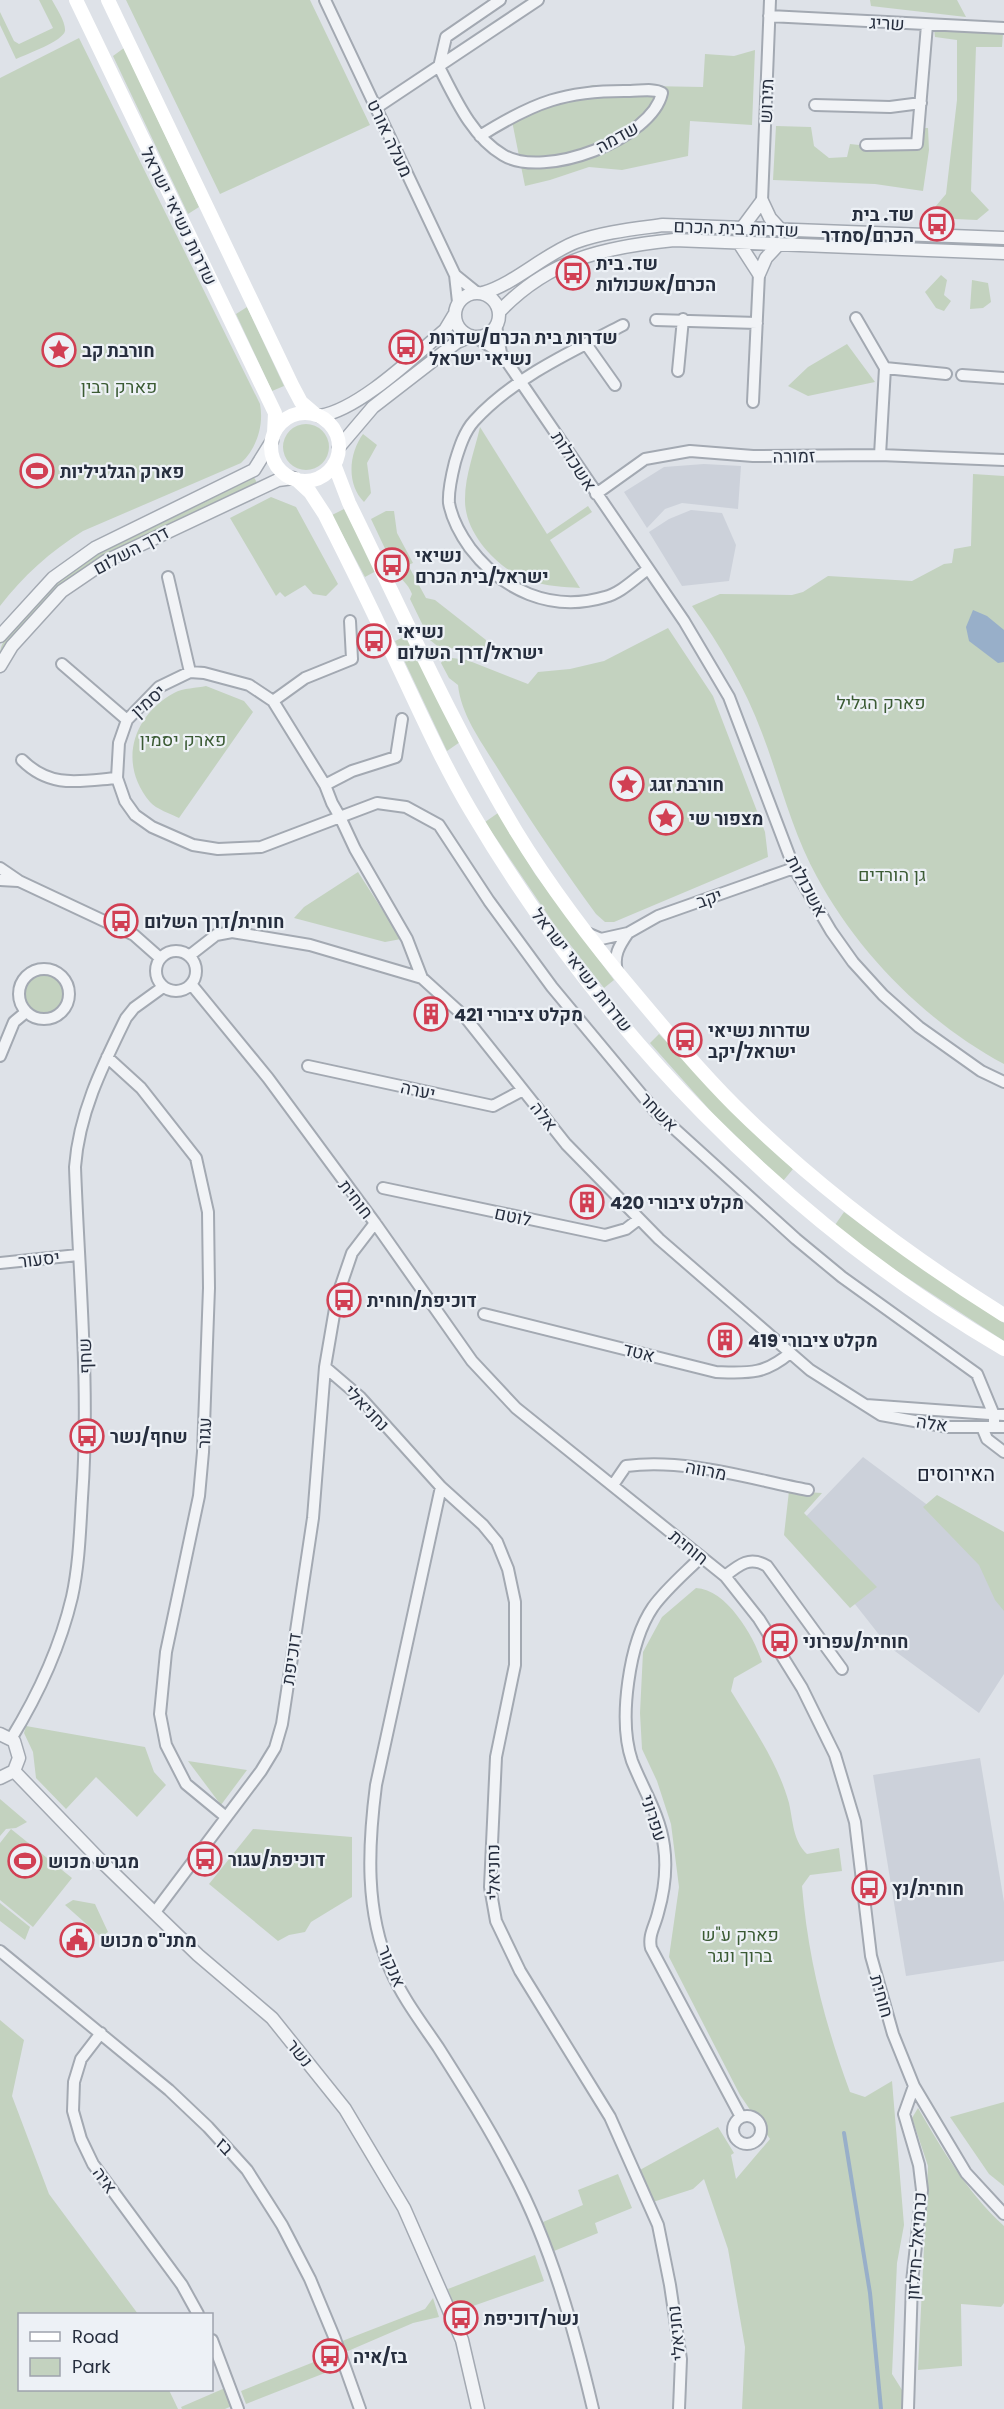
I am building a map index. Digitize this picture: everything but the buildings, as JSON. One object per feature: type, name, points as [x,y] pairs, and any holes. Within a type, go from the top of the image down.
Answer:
[{"type":"main road","name":"שדרות נשיאי ישראל","points":[[76,0],[275,413],[273,437]]},
{"type":"main road","name":"שדרות נשיאי ישראל","points":[[108,0],[292,385],[301,402],[317,416]]},
{"type":"main road","points":[[292,416],[317,416],[332,426],[339,447],[334,464],[316,479],[294,479],[277,465],[272,449],[273,437],[292,416]]},
{"type":"main road","name":"שדרות נשיאי ישראל","points":[[334,464],[349,503],[467,744],[516,831],[550,885],[586,933],[694,1064],[786,1154],[878,1229],[934,1270],[1004,1316]]},
{"type":"main road","name":"שדרות נשיאי ישראל","points":[[294,479],[310,492],[325,515],[427,728],[469,808],[530,903],[592,985],[674,1083],[767,1176],[833,1232],[898,1281],[1004,1349]]},
{"type":"street","name":"מעלה אורט","points":[[325,0],[455,275],[458,302]]},
{"type":"street","points":[[439,68],[446,37],[500,0]]},
{"type":"street","points":[[376,108],[538,0]]},
{"type":"street","name":"תירוש","points":[[762,201],[770,0]]},
{"type":"street","name":"שריג","points":[[770,16],[1004,28]]},
{"type":"street","points":[[866,145],[917,144],[927,25]]},
{"type":"street","name":"שדמה","points":[[439,68],[480,136],[504,156],[516,161],[559,163],[591,152],[644,123],[656,110],[662,93],[660,91],[591,90],[562,96],[524,110],[480,136]]},
{"type":"street","points":[[815,105],[890,107],[921,103]]},
{"type":"street","points":[[742,228],[762,201],[770,218],[781,230]]},
{"type":"street","name":"שדרות בית הכרם","points":[[479,292],[494,289],[532,264],[586,239],[624,230],[663,225],[1004,237]]},
{"type":"street","name":"שדרות בית הכרם","points":[[499,312],[531,282],[566,264],[600,251],[674,240],[1004,253]]},
{"type":"street","points":[[739,243],[759,274]]},
{"type":"street","points":[[753,402],[759,274],[766,258],[779,244]]},
{"type":"street","name":"מעלה אורט","points":[[455,275],[479,292]]},
{"type":"street","points":[[317,416],[337,413],[364,396],[445,330],[454,315],[458,302],[469,293],[479,292],[494,300],[499,312],[496,326],[485,336],[473,336],[457,342],[373,407],[339,447]]},
{"type":"street","points":[[454,315],[459,328],[473,336]]},
{"type":"street","points":[[856,318],[885,368],[880,455]]},
{"type":"street","points":[[656,320],[683,319],[757,323]]},
{"type":"street","points":[[678,372],[683,319]]},
{"type":"street","points":[[623,325],[521,381],[472,422],[459,447],[449,502],[457,530],[485,568],[518,592],[535,598],[573,602],[607,597],[647,570]]},
{"type":"street","name":"אשכולות","points":[[496,326],[501,354]]},
{"type":"street","name":"אשכולות","points":[[473,336],[501,354],[521,381],[647,570],[684,621],[729,697],[794,868],[831,931],[853,962],[883,995],[919,1027],[981,1071],[1004,1082]]},
{"type":"street","points":[[586,344],[615,385]]},
{"type":"street","points":[[885,368],[946,374]]},
{"type":"street","points":[[962,375],[1004,378]]},
{"type":"street","name":"דרך השלום","points":[[0,636],[53,578],[95,548],[254,470],[273,437]]},
{"type":"street","name":"זמורה","points":[[596,494],[645,459],[662,454],[690,451],[753,456],[880,455],[1004,460]]},
{"type":"street","name":"דרך השלום","points":[[0,666],[12,646],[62,591],[106,561],[263,486],[278,480],[294,479]]},
{"type":"street","points":[[168,577],[190,672],[204,673],[249,685],[273,701],[325,785],[365,868],[407,939],[422,978]]},
{"type":"street","points":[[273,701],[305,678],[352,659],[350,621]]},
{"type":"street","points":[[62,664],[127,720]]},
{"type":"street","name":"יסמין","points":[[190,672],[159,687],[127,720],[119,743],[117,778],[124,801],[135,815],[152,827],[193,845],[218,849],[261,847],[340,817]]},
{"type":"street","points":[[325,785],[352,771],[396,757],[402,719]]},
{"type":"street","points":[[22,760],[34,772],[60,782],[117,778]]},
{"type":"street","name":"אשחר","points":[[340,817],[377,803],[406,807],[439,825],[489,901],[552,987],[656,1112],[805,1247],[977,1374],[999,1415],[999,1427]]},
{"type":"street","points":[[0,868],[19,881],[134,935],[160,958]]},
{"type":"street","name":"יקב","points":[[586,933],[601,939],[627,933],[658,916],[794,868]]},
{"type":"street","points":[[0,880],[19,881]]},
{"type":"street","name":"אלה","points":[[189,956],[216,935],[232,932],[310,945],[422,978],[465,1017],[566,1144],[639,1219],[810,1370],[881,1415],[948,1427],[999,1427]]},
{"type":"street","points":[[617,972],[615,964],[618,948],[627,933]]},
{"type":"street","points":[[178,951],[189,956],[196,966],[192,984],[175,991],[163,987],[156,969],[160,958],[178,951]]},
{"type":"street","points":[[42,969],[59,974],[69,990],[68,1001],[64,1009],[55,1017],[46,1019],[37,1018],[26,1012],[19,994],[25,977],[42,969]]},
{"type":"street","name":"חוחית","points":[[192,984],[261,1069],[375,1223],[472,1361],[516,1408],[725,1576],[759,1619],[802,1688],[835,1755],[855,1822],[871,1956],[893,2034],[914,2086],[966,2173],[1004,2214]]},
{"type":"street","name":"שחף","points":[[6,1736],[53,1658],[71,1599],[78,1560],[87,1403],[78,1255],[75,1167],[77,1136],[107,1058],[134,1008],[163,987]]},
{"type":"street","points":[[0,1056],[14,1022],[26,1012]]},
{"type":"street","name":"עגור","points":[[107,1058],[141,1088],[196,1158],[208,1212],[209,1288],[199,1496],[166,1652],[160,1714],[166,1744],[182,1777],[205,1802],[226,1818]]},
{"type":"street","name":"יערה","points":[[308,1066],[493,1106],[523,1090]]},
{"type":"street","name":"לוטם","points":[[383,1188],[606,1235],[626,1228],[639,1219]]},
{"type":"street","name":"דוכיפת","points":[[155,1912],[261,1771],[274,1748],[282,1724],[313,1518],[325,1367],[337,1297],[352,1253],[375,1223]]},
{"type":"street","name":"יסעור","points":[[0,1263],[78,1255]]},
{"type":"street","name":"אטד","points":[[484,1314],[716,1372],[756,1373],[778,1363],[790,1353]]},
{"type":"street","name":"נחניאלי","points":[[325,1367],[360,1397],[441,1487],[483,1525],[496,1542],[508,1569],[515,1602],[515,1665],[496,1756],[490,1887],[496,1921],[520,1971],[610,2117],[658,2225],[681,2359],[679,2409]]},
{"type":"street","name":"אלה","points":[[862,1405],[999,1415]]},
{"type":"street","points":[[982,1427],[987,1439],[1004,1452]]},
{"type":"street","name":"מרווה","points":[[613,1485],[626,1466],[650,1463],[675,1464],[808,1490]]},
{"type":"street","name":"אנקור","points":[[441,1487],[380,1762],[370,1828],[370,1892],[375,1923],[390,1970],[468,2094],[513,2174],[553,2267],[593,2409]]},
{"type":"street","name":"עפרוני","points":[[700,1558],[653,1607],[640,1631],[627,1704],[626,1737],[632,1760],[658,1820],[664,1846],[665,1876],[658,1913],[649,1939],[651,1948],[741,2117]]},
{"type":"street","points":[[725,1576],[743,1562],[757,1560],[767,1566],[842,1669]]},
{"type":"street","points":[[0,1778],[14,1770],[19,1754],[6,1736]]},
{"type":"street","name":"נשר","points":[[14,1770],[99,1859],[198,1955],[272,2018],[345,2109],[404,2208],[462,2340],[478,2409]]},
{"type":"street","name":"בז","points":[[0,1950],[177,2097],[247,2170],[282,2225],[310,2279],[336,2338],[360,2409]]},
{"type":"street","name":"איה","points":[[101,2032],[81,2059],[74,2082],[73,2111],[81,2139],[93,2164],[182,2285],[197,2313]]},
{"type":"street","name":"כרמיאל-חילזון","points":[[908,2409],[912,2282],[922,2190],[920,2165],[904,2114],[914,2086]]},
{"type":"street","points":[[213,2343],[238,2409]]},
{"type":"shaded area","points":[[704,464],[741,466],[738,509],[682,503],[665,509],[647,528],[624,492],[664,467]]},
{"type":"shaded area","points":[[691,510],[722,513],[736,545],[729,581],[682,586],[649,532],[669,519]]},
{"type":"shaded area","points":[[863,1457],[1004,1562],[1004,1674],[979,1713],[888,1646],[795,1528]]},
{"type":"shaded area","points":[[980,1758],[1004,1902],[1004,1961],[906,1976],[873,1775]]},
{"type":"green space","points":[[39,0],[52,0],[62,19],[65,31],[52,43],[16,59],[0,25],[0,12],[14,41],[19,44],[53,28]]},
{"type":"green space","points":[[126,0],[310,0],[370,125],[220,194]]},
{"type":"green space","points":[[870,0],[957,0],[966,17],[871,6]]},
{"type":"green space","points":[[934,29],[1003,33],[1002,47],[976,47],[971,191],[989,210],[977,220],[955,219],[930,213],[946,194],[957,100],[957,40],[935,37]]},
{"type":"green space","name":"פארק רבין","points":[[79,38],[260,404],[260,428],[255,443],[241,463],[83,531],[38,565],[0,606],[0,78]]},
{"type":"green space","points":[[124,48],[199,207],[188,214],[113,56]]},
{"type":"green space","points":[[755,50],[752,125],[690,121],[688,156],[622,170],[589,167],[525,186],[510,111],[593,85],[703,87],[705,54],[734,56]]},
{"type":"green space","points":[[776,126],[811,127],[814,146],[829,158],[847,157],[850,144],[887,148],[917,147],[921,128],[928,128],[929,150],[923,191],[875,184],[773,180]]},
{"type":"green space","points":[[941,275],[947,280],[944,295],[951,301],[944,311],[936,308],[925,292]]},
{"type":"green space","points":[[972,280],[988,283],[991,302],[983,308],[970,309]]},
{"type":"green space","points":[[247,307],[284,386],[272,391],[236,314]]},
{"type":"green space","points":[[847,344],[875,382],[808,396],[788,386],[808,367]]},
{"type":"green space","points":[[306,424],[322,431],[329,447],[322,463],[306,470],[290,463],[283,447],[290,431]]},
{"type":"green space","points":[[480,427],[547,534],[588,506],[592,512],[550,540],[580,588],[542,584],[518,576],[485,549],[477,537],[466,512],[465,490]]},
{"type":"green space","points":[[363,434],[377,445],[367,463],[371,493],[364,502],[358,495],[352,478],[352,459]]},
{"type":"green space","name":"פארק הגליל","points":[[973,474],[1004,476],[1004,1064],[948,1028],[922,1007],[897,984],[853,933],[808,860],[748,699],[722,651],[692,606],[720,594],[792,595],[803,592],[828,576],[912,581],[944,564],[952,563],[954,549],[971,546]]},
{"type":"green space","points":[[254,477],[257,483],[100,558],[0,655],[2,644],[12,630],[48,591],[73,570],[96,554],[148,525]]},
{"type":"green space","points":[[271,497],[296,507],[338,584],[326,596],[313,594],[305,585],[285,597],[280,592],[276,596],[230,518]]},
{"type":"green space","points":[[344,509],[376,571],[365,577],[332,515]]},
{"type":"green space","points":[[386,511],[394,511],[397,533],[413,563],[408,565],[426,598],[435,600],[486,640],[484,653],[470,647],[441,649],[430,640],[410,599],[412,594],[410,590],[394,569],[398,566],[394,555],[389,557],[371,519]]},
{"type":"green space","name":"חורבת זגג","points":[[668,628],[713,696],[765,832],[768,857],[614,922],[605,922],[596,914],[507,783],[472,726],[463,706],[458,685],[449,678],[441,663],[445,657],[467,660],[528,684],[538,672],[570,669],[604,661]]},
{"type":"green space","points":[[406,636],[460,742],[447,751],[395,641]]},
{"type":"green space","name":"פארק יסמין","points":[[206,686],[244,701],[253,712],[179,818],[153,805],[140,787],[134,772],[132,757],[134,742],[148,714],[160,703],[178,691]]},
{"type":"green space","points":[[498,813],[535,874],[614,980],[604,988],[554,924],[485,822]]},
{"type":"green space","points":[[358,872],[401,939],[385,942],[294,918],[304,907]]},
{"type":"green space","points":[[43,973],[58,979],[64,994],[58,1009],[43,1015],[28,1009],[22,994],[28,979]]},
{"type":"green space","points":[[659,1034],[754,1133],[793,1169],[783,1181],[715,1116],[650,1043]]},
{"type":"green space","points":[[844,1212],[1004,1323],[1004,1341],[883,1262],[835,1225]]},
{"type":"green space","points":[[789,1491],[822,1493],[804,1513],[877,1587],[850,1608],[784,1535]]},
{"type":"green space","points":[[937,1495],[1004,1532],[1004,1611],[995,1600],[979,1565],[923,1507]]},
{"type":"green space","name":"פארק ע\"ש ברוך ונגר","points":[[696,1588],[707,1590],[728,1605],[746,1627],[758,1651],[762,1662],[734,1678],[731,1691],[764,1745],[778,1774],[789,1803],[794,1830],[802,1849],[807,1854],[839,1848],[842,1871],[810,1875],[802,1886],[805,1913],[819,1991],[850,2092],[865,2097],[892,2081],[904,2225],[897,2263],[892,2374],[914,2409],[742,2409],[745,2347],[728,2249],[704,2179],[693,2189],[653,2202],[638,2171],[718,2127],[734,2153],[731,2155],[736,2179],[770,2139],[740,2095],[669,1957],[679,1887],[671,1824],[657,1781],[642,1749],[640,1713],[643,1652],[662,1617]]},
{"type":"green space","points":[[26,1726],[145,1747],[154,1772],[166,1785],[137,1817],[96,1777],[66,1809],[36,1778],[33,1752],[24,1733]]},
{"type":"green space","points":[[188,1761],[247,1770],[221,1805]]},
{"type":"green space","points":[[0,1799],[27,1822],[16,1828],[6,1829],[0,1836]]},
{"type":"green space","name":"מגרש מכוש","points":[[11,1829],[72,1878],[33,1927],[0,1900],[0,1843]]},
{"type":"green space","points":[[253,1829],[352,1837],[352,1897],[311,1922],[305,1932],[289,1935],[278,1941],[209,1884]]},
{"type":"green space","points":[[73,1900],[95,1904],[108,1932],[101,1937],[65,1905]]},
{"type":"green space","points":[[0,1903],[30,1927],[25,1940],[0,1921]]},
{"type":"green space","points":[[0,2020],[24,2040],[12,2096],[49,2194],[137,2313],[18,2313],[18,2391],[169,2391],[178,2409],[0,2409]]},
{"type":"green space","points":[[1004,2102],[1004,2186],[989,2174],[950,2117]]},
{"type":"green space","points":[[918,2108],[967,2185],[1004,2226],[1004,2303],[1001,2307],[961,2304],[962,2366],[918,2370],[928,2166],[912,2118]]},
{"type":"green space","points":[[618,2174],[632,2208],[595,2223],[598,2233],[554,2251],[543,2222],[583,2205],[578,2190]]},
{"type":"green space","points":[[535,2255],[544,2281],[456,2312],[448,2289]]},
{"type":"green space","points":[[433,2298],[439,2317],[413,2323],[348,2351],[337,2343],[425,2309]]},
{"type":"green space","points":[[329,2356],[335,2369],[246,2404],[241,2391]]},
{"type":"green space","points":[[225,2388],[232,2406],[225,2409],[182,2409],[181,2407]]},
{"type":"water","points":[[973,610],[987,616],[1004,630],[1004,662],[998,663],[969,641],[966,627]]},
{"type":"waterway","points":[[844,2133],[870,2293],[881,2409]]},
{"type":"place","name":"שד. בית הכרם/סמדר","points":[[937,224]]},
{"type":"place","name":"שד. בית הכרם/אשכולות","points":[[573,273]]},
{"type":"place","name":"שדרות בית הכרם/שדרות נשיאי ישראל","points":[[406,347]]},
{"type":"place","name":"חורבת קב","points":[[59,350]]},
{"type":"place","name":"פארק הגלגיליות","points":[[37,471]]},
{"type":"place","name":"נשיאי ישראל/בית הכרם","points":[[392,565]]},
{"type":"place","name":"נשיאי ישראל/דרך השלום","points":[[374,641]]},
{"type":"place","name":"חורבת זגג","points":[[627,784]]},
{"type":"place","name":"מצפור שי","points":[[666,818]]},
{"type":"place","name":"חוחית/דרך השלום","points":[[121,921]]},
{"type":"place","name":"מקלט ציבורי 421","points":[[431,1014]]},
{"type":"place","name":"שדרות נשיאי ישראל/יקב","points":[[685,1040]]},
{"type":"place","name":"מקלט ציבורי 420","points":[[587,1202]]},
{"type":"place","name":"דוכיפת/חוחית","points":[[344,1300]]},
{"type":"place","name":"מקלט ציבורי 419","points":[[725,1340]]},
{"type":"place","name":"שחף/נשר","points":[[87,1436]]},
{"type":"place","name":"חוחית/עפרוני","points":[[780,1641]]},
{"type":"place","name":"דוכיפת/עגור","points":[[205,1859]]},
{"type":"place","name":"מגרש מכוש","points":[[25,1861]]},
{"type":"place","name":"חוחית/נץ","points":[[869,1888]]},
{"type":"place","name":"מתנ\"ס מכוש","points":[[77,1940]]},
{"type":"place","name":"נשר/דוכיפת","points":[[461,2318]]},
{"type":"place","name":"בז/איה","points":[[330,2356]]},
{"type":"district","name":"האירוסים","points":[[956,1474]]},
{"type":"park label","name":"גן הורדים","points":[[892,874]]}]
